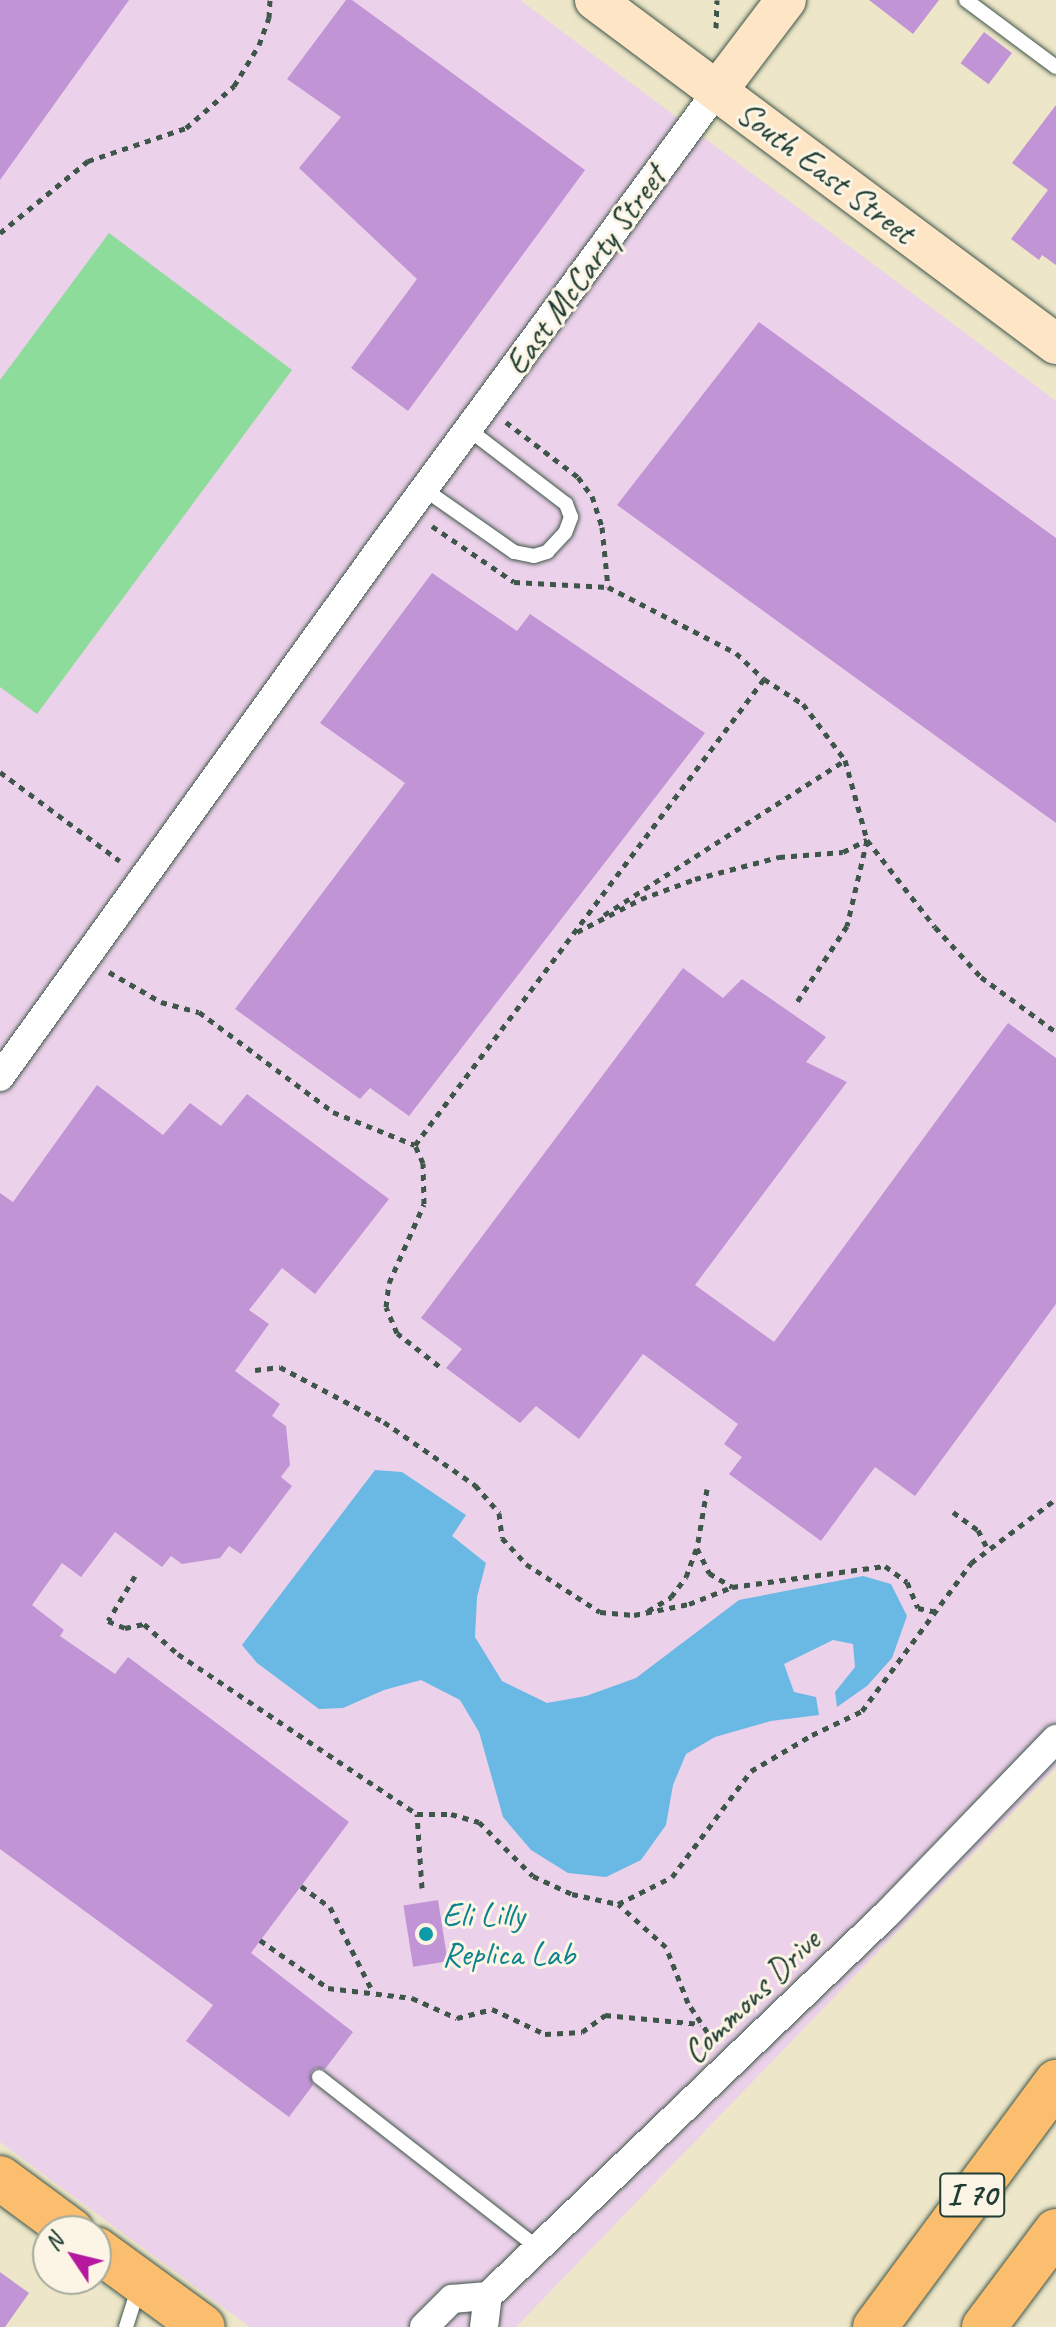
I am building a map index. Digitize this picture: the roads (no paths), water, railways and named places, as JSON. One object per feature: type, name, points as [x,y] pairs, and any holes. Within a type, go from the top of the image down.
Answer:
[{"type":"main road","name":"South East Street","points":[[595,0],[1056,344]]},
{"type":"main road","name":"East McCarty Street","points":[[717,91],[786,0]]},
{"type":"main road","name":"I 70","points":[[878,2321],[1056,2082]]},
{"type":"main road","points":[[0,2178],[50,2215]]},
{"type":"main road","name":"I 70","points":[[984,2327],[1056,2231]]},
{"type":"main road","points":[[112,2260],[203,2327]]},
{"type":"street","name":"East McCarty Street","points":[[0,1077],[385,542],[717,91]]},
{"type":"street","name":"Commons Drive","points":[[488,2296],[888,1913],[1056,1739]]},
{"type":"street","points":[[424,2327],[452,2299],[488,2296],[484,2327]]},
{"type":"lane","points":[[966,0],[1056,67]]},
{"type":"lane","points":[[417,499],[514,552],[534,556],[547,552],[565,533],[571,517],[566,504],[468,429]]},
{"type":"lane","points":[[319,2077],[540,2249]]},
{"type":"lane","points":[[126,2327],[141,2281]]},
{"type":"water","points":[[375,1470],[402,1472],[466,1515],[452,1536],[486,1563],[477,1597],[475,1637],[502,1681],[547,1703],[586,1696],[636,1678],[739,1600],[863,1576],[891,1584],[907,1616],[892,1658],[867,1686],[837,1707],[835,1692],[855,1667],[853,1644],[833,1640],[784,1664],[794,1692],[816,1697],[819,1715],[771,1721],[715,1737],[686,1754],[673,1785],[666,1825],[641,1860],[606,1877],[568,1873],[531,1850],[503,1817],[479,1732],[460,1700],[421,1680],[384,1690],[343,1708],[319,1709],[257,1663],[242,1645]]},
{"type":"place","name":"Eli Lilly Replica Lab","points":[[426,1934]]}]
